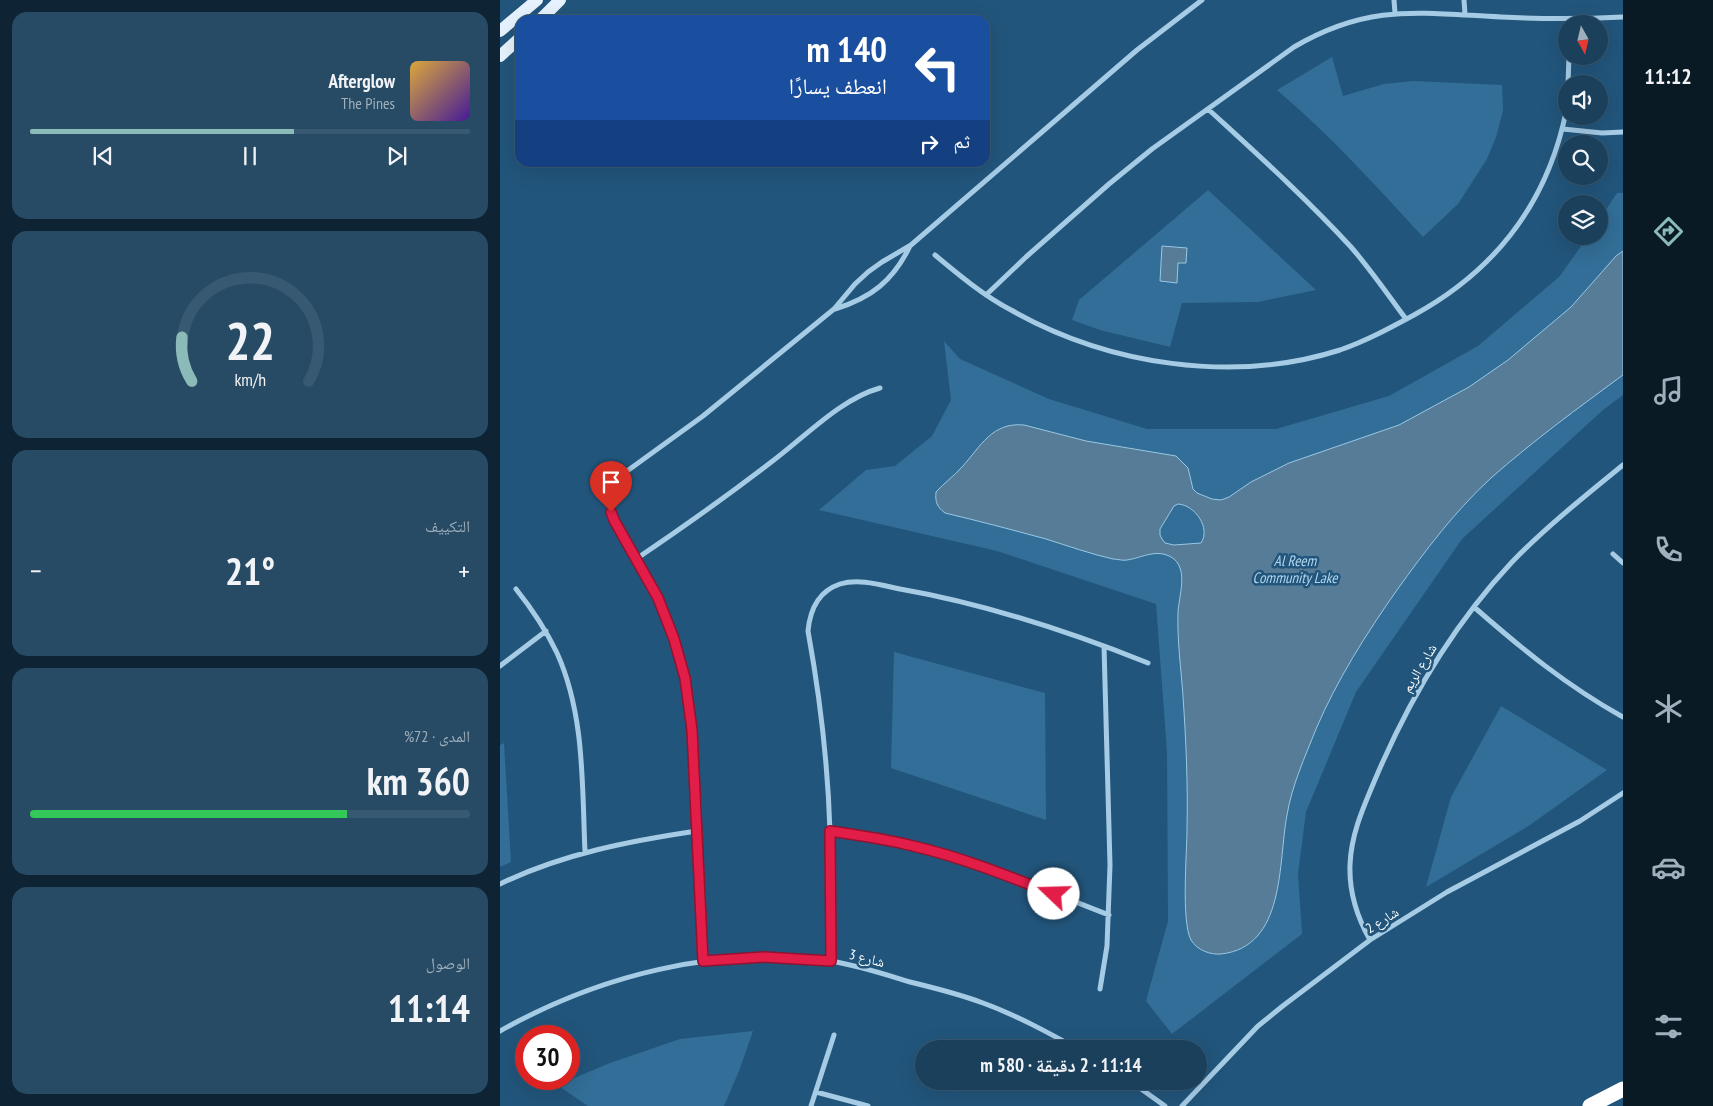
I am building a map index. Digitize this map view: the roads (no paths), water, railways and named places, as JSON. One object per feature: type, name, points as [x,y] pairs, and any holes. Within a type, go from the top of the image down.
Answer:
[{"type":"highway","points":[[1590,1106],[1623,1089]]},
{"type":"main road","points":[[519,15],[537,0]]},
{"type":"main road","points":[[545,15],[560,0]]},
{"type":"main road","points":[[500,31],[515,18]]},
{"type":"main road","points":[[500,56],[515,42]]},
{"type":"street","points":[[703,961],[692,730],[685,678],[667,619],[653,587],[611,512],[610,497],[614,484],[618,479],[703,416],[834,309],[868,272],[910,245],[1137,50],[1202,0]]},
{"type":"street","points":[[1394,0],[1395,13]]},
{"type":"street","points":[[1464,0],[1465,14]]},
{"type":"street","points":[[986,295],[1046,238],[1109,184],[1208,109],[1294,47],[1316,34],[1368,17],[1395,13],[1465,14],[1558,20]]},
{"type":"street","points":[[1608,18],[1623,17]]},
{"type":"street","points":[[1208,109],[1285,180],[1330,225],[1371,271],[1406,319]]},
{"type":"street","points":[[935,254],[986,295],[1018,314],[1061,335],[1116,352],[1176,364],[1245,366],[1301,359],[1363,341],[1448,295],[1471,277],[1493,256],[1529,210],[1544,184],[1555,157],[1564,125]]},
{"type":"street","points":[[1563,129],[1623,132]]},
{"type":"street","points":[[834,309],[851,304],[880,286],[902,263],[910,245]]},
{"type":"street","points":[[636,559],[769,464],[841,406],[860,395],[880,388]]},
{"type":"street","name":"شارع الريم","points":[[1370,940],[1357,914],[1350,882],[1350,864],[1356,831],[1385,755],[1415,695],[1441,653],[1493,584],[1533,542],[1623,465]]},
{"type":"street","points":[[1612,554],[1623,563]]},
{"type":"street","points":[[831,961],[830,831],[820,707],[808,631],[809,619],[813,608],[828,590],[839,584],[851,581],[927,594],[1032,621],[1148,663]]},
{"type":"street","points":[[516,589],[546,631],[557,653],[573,701],[580,750],[586,852]]},
{"type":"street","points":[[1474,608],[1544,666],[1577,689],[1623,716]]},
{"type":"street","points":[[500,666],[546,631]]},
{"type":"street","points":[[1100,989],[1107,946],[1110,836],[1104,646]]},
{"type":"street","name":"شارع 2","points":[[1182,1106],[1258,1026],[1370,940],[1447,892],[1580,821],[1623,793]]},
{"type":"street","points":[[500,884],[546,865],[586,852],[644,839],[697,831]]},
{"type":"street","points":[[830,831],[913,846],[943,854],[1002,874],[1108,915]]},
{"type":"street","name":"شارع 3","points":[[500,1031],[533,1012],[573,995],[614,981],[703,961],[764,957],[831,961],[874,971],[983,1003],[1061,1040]]},
{"type":"street","points":[[811,1106],[834,1035]]},
{"type":"street","points":[[1143,1090],[1165,1106]]},
{"type":"street","points":[[816,1092],[868,1106]]},
{"type":"water","points":[[1162,246],[1187,248],[1186,263],[1178,263],[1177,283],[1160,281]]},
{"type":"water","name":"Al Reem Community Lake","points":[[1623,251],[1623,375],[1539,438],[1491,478],[1453,518],[1408,575],[1374,623],[1353,658],[1333,693],[1316,729],[1299,771],[1289,804],[1275,900],[1268,919],[1257,936],[1242,948],[1221,954],[1208,953],[1200,949],[1191,940],[1188,931],[1185,903],[1187,779],[1178,633],[1182,577],[1178,564],[1174,559],[1162,554],[1150,554],[1126,560],[1113,559],[1046,539],[945,513],[937,504],[936,492],[995,431],[1003,427],[1024,425],[1086,441],[1176,456],[1188,468],[1193,489],[1197,493],[1212,499],[1221,500],[1289,463],[1399,425],[1469,387],[1508,360],[1571,307],[1616,256]],"holes":[[[1178,504],[1184,505],[1200,518],[1203,524],[1204,537],[1201,543],[1174,545],[1165,543],[1160,535],[1160,529],[1174,506]]]}]
